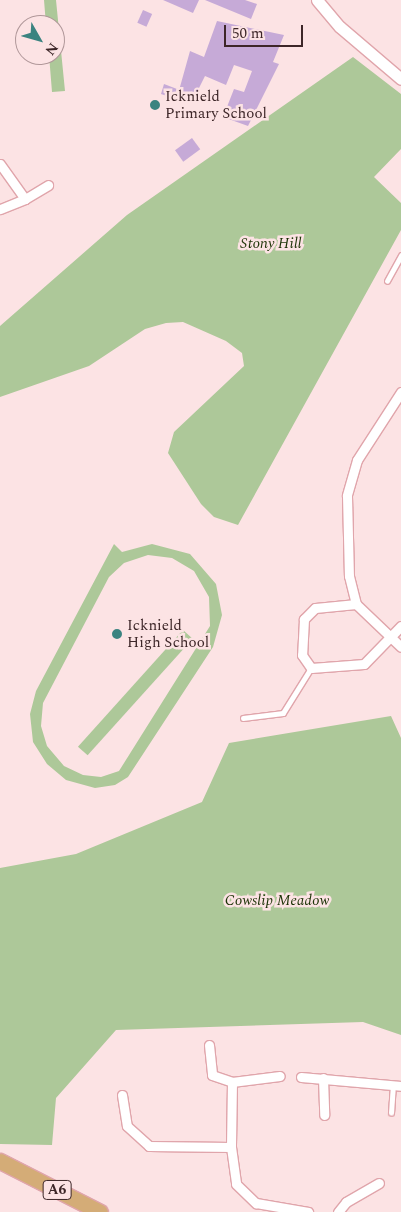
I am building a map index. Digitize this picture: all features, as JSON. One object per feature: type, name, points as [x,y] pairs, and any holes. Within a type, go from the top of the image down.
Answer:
[{"type":"highway","name":"A6","points":[[0,1161],[100,1212]]},
{"type":"street","points":[[317,0],[340,27],[401,79]]},
{"type":"street","points":[[0,164],[25,199]]},
{"type":"street","points":[[0,209],[25,199],[48,186]]},
{"type":"street","points":[[401,392],[357,460],[347,496],[349,576],[356,604],[401,647]]},
{"type":"street","points":[[356,604],[315,608],[304,619],[302,655],[311,668],[364,664],[401,626]]},
{"type":"street","points":[[209,1045],[212,1076],[232,1082],[280,1076]]},
{"type":"street","points":[[301,1078],[323,1078],[397,1085]]},
{"type":"street","points":[[323,1078],[324,1115]]},
{"type":"street","points":[[232,1082],[231,1147],[236,1184],[256,1203],[308,1212]]},
{"type":"street","points":[[122,1096],[127,1126],[149,1146],[231,1147]]},
{"type":"street","points":[[338,1212],[346,1202],[379,1183]]},
{"type":"lane","points":[[387,281],[401,256]]},
{"type":"lane","points":[[242,718],[283,713],[311,668]]},
{"type":"lane","points":[[391,1113],[397,1085]]},
{"type":"green space","points":[[44,0],[56,0],[57,15],[45,15]]},
{"type":"green space","name":"Stony Hill","points":[[353,57],[401,94],[401,149],[374,177],[401,203],[401,230],[238,525],[214,517],[201,504],[168,453],[174,432],[244,366],[242,353],[226,341],[183,322],[166,323],[145,329],[89,366],[0,397],[0,326],[127,215]]},
{"type":"green space","points":[[50,65],[62,65],[65,91],[52,92]]},
{"type":"green space","points":[[114,544],[122,552],[152,544],[190,554],[216,584],[222,615],[213,647],[128,777],[115,785],[95,788],[66,780],[47,764],[33,742],[30,714],[36,691]],"holes":[[[148,555],[172,558],[194,571],[209,597],[210,626],[119,771],[101,777],[83,775],[64,766],[47,746],[41,726],[43,703],[109,577],[124,563]]]},
{"type":"green space","points":[[183,630],[193,639],[88,755],[78,747]]},
{"type":"green space","name":"Cowslip Meadow","points":[[391,716],[401,738],[401,1035],[363,1022],[116,1030],[56,1098],[52,1145],[0,1144],[0,868],[76,854],[202,802],[229,743]]},
{"type":"building","points":[[163,0],[199,0],[193,13]]},
{"type":"building","points":[[205,0],[245,0],[257,4],[251,19]]},
{"type":"building","points":[[143,10],[152,14],[146,27],[137,23]]},
{"type":"building","points":[[217,21],[284,35],[273,62],[279,64],[248,126],[223,117],[234,89],[244,92],[252,71],[234,65],[226,85],[205,76],[193,100],[178,94],[190,51],[204,57]]},
{"type":"building","points":[[164,84],[177,89],[173,98],[161,94]]},
{"type":"building","points":[[192,138],[200,149],[183,162],[175,150]]},
{"type":"place","name":"Icknield Primary School","points":[[155,105]]},
{"type":"place","name":"Icknield High School","points":[[117,634]]}]
